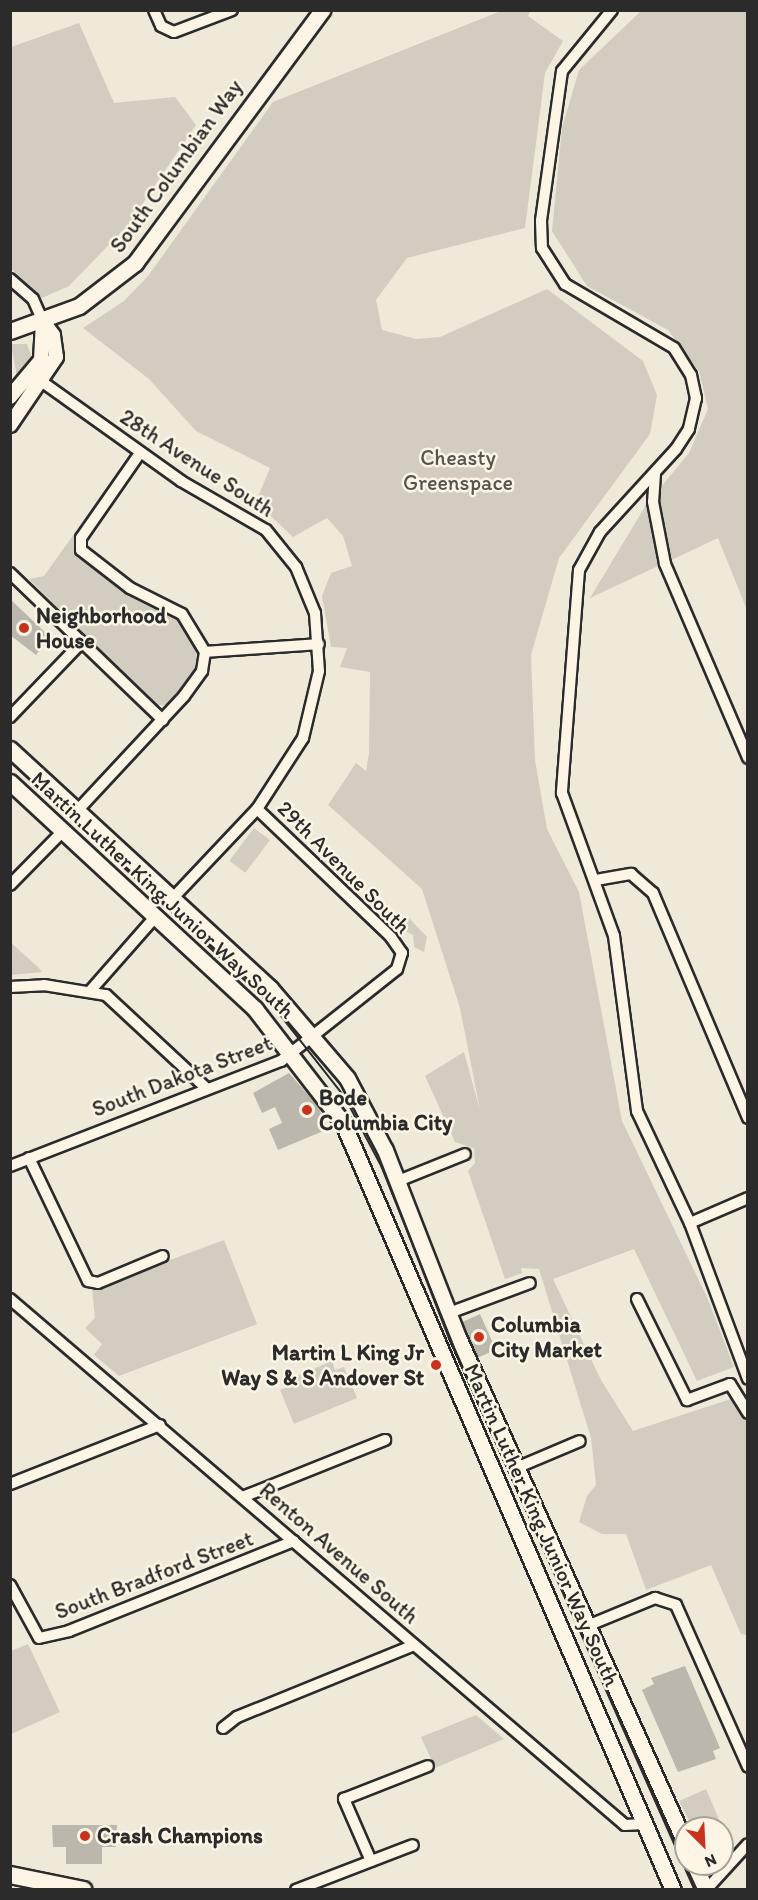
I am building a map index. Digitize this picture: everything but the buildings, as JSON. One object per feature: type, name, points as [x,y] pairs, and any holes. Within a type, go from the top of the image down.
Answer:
[{"type":"main road","name":"South Columbian Way","points":[[10,331],[43,321],[92,298],[135,263],[322,10]]},
{"type":"main road","name":"Martin Luther King Junior Way South","points":[[10,749],[316,1037],[372,1121],[449,1313],[516,1468],[674,1818]]},
{"type":"main road","name":"Martin Luther King Junior Way South","points":[[10,782],[156,916],[294,1052],[334,1108],[365,1167],[673,1890]]},
{"type":"main road","points":[[10,1875],[83,1890]]},
{"type":"main road","points":[[700,1876],[706,1890]]},
{"type":"street","points":[[154,10],[165,30],[181,30],[232,10]]},
{"type":"street","points":[[612,10],[562,71],[540,234],[547,260],[565,284],[661,337],[691,375],[696,398],[689,429],[655,474],[600,532],[579,570],[575,589],[562,793],[570,825],[596,880],[621,974],[631,1092],[690,1223],[747,1379]]},
{"type":"street","points":[[10,279],[33,299],[43,321],[43,352],[36,377],[10,425]]},
{"type":"street","points":[[10,398],[36,377]]},
{"type":"street","name":"28th Avenue South","points":[[36,377],[140,453],[244,514],[276,540],[301,576],[319,644]]},
{"type":"street","points":[[76,812],[163,720],[196,681],[205,652],[182,614],[124,584],[81,546],[81,538],[140,453]]},
{"type":"street","points":[[655,474],[653,502],[665,564],[747,759]]},
{"type":"street","points":[[10,573],[80,644],[163,720]]},
{"type":"street","points":[[10,717],[80,644]]},
{"type":"street","points":[[172,899],[257,809],[290,763],[311,717],[319,644],[205,652]]},
{"type":"street","name":"29th Avenue South","points":[[257,809],[402,952]]},
{"type":"street","points":[[10,885],[63,831]]},
{"type":"street","points":[[596,880],[631,874],[653,893],[747,1118]]},
{"type":"street","points":[[92,990],[156,916]]},
{"type":"street","name":"South Dakota Street","points":[[10,1166],[294,1052],[316,1037],[397,969],[402,952]]},
{"type":"street","points":[[10,987],[92,990],[117,1002],[206,1088]]},
{"type":"street","points":[[398,1181],[465,1154]]},
{"type":"street","points":[[29,1158],[88,1281],[98,1283],[163,1256]]},
{"type":"street","points":[[690,1223],[747,1198]]},
{"type":"street","points":[[449,1313],[530,1284]]},
{"type":"street","name":"Renton Avenue South","points":[[10,1299],[245,1496],[414,1646],[625,1825],[645,1824]]},
{"type":"street","points":[[638,1299],[687,1400],[730,1384],[747,1413]]},
{"type":"street","points":[[10,1484],[160,1425]]},
{"type":"street","points":[[245,1496],[385,1440]]},
{"type":"street","points":[[516,1468],[580,1441]]},
{"type":"street","name":"South Bradford Street","points":[[10,1585],[30,1629],[39,1638],[69,1631],[294,1541]]},
{"type":"street","points":[[587,1626],[655,1598],[670,1601],[682,1612],[747,1767]]},
{"type":"street","points":[[223,1728],[237,1717],[414,1646]]},
{"type":"street","points":[[371,1861],[344,1799],[429,1766]]},
{"type":"street","points":[[706,1890],[747,1844]]},
{"type":"street","points":[[296,1890],[413,1845]]},
{"type":"green space","name":"Cheasty Greenspace","points":[[501,11],[530,11],[528,16],[563,41],[545,73],[525,228],[407,258],[376,300],[382,330],[416,339],[440,337],[547,289],[643,361],[657,395],[650,434],[559,558],[531,655],[535,760],[547,829],[579,892],[622,1121],[707,1297],[734,1367],[697,1381],[634,1249],[553,1279],[601,1380],[633,1431],[740,1396],[748,1417],[747,1635],[741,1634],[711,1565],[646,1590],[626,1534],[602,1534],[579,1522],[587,1496],[596,1485],[591,1438],[539,1269],[521,1268],[522,1273],[505,1279],[468,1171],[475,1163],[474,1148],[455,1142],[425,1076],[464,1052],[480,1110],[460,1008],[422,889],[328,805],[356,763],[366,771],[369,753],[370,672],[340,667],[347,648],[331,647],[322,596],[331,573],[352,566],[343,536],[327,518],[293,537],[256,502],[270,468],[196,431],[149,379],[83,328],[124,301],[148,276],[273,102]]},
{"type":"green space","points":[[641,11],[747,11],[747,610],[718,538],[590,598],[646,505],[689,453],[708,409],[699,371],[668,330],[587,286],[552,231],[562,128],[579,70]]},
{"type":"green space","points":[[79,23],[114,103],[175,97],[196,125],[128,225],[69,286],[42,298],[11,269],[11,47]]},
{"type":"green space","points":[[11,344],[27,344],[32,358],[17,377]]},
{"type":"green space","points":[[74,534],[76,556],[128,595],[186,624],[196,645],[197,665],[168,705],[158,705],[137,688],[29,579],[44,576]]},
{"type":"green space","points":[[254,828],[270,840],[245,873],[229,861]]},
{"type":"green space","points":[[409,918],[427,937],[424,952],[414,947],[413,935],[399,928]]},
{"type":"green space","points":[[10,942],[38,967],[42,972],[11,975]]},
{"type":"green space","points":[[224,1240],[257,1324],[119,1376],[94,1355],[102,1344],[85,1328],[95,1318],[92,1289]]},
{"type":"green space","points":[[332,1361],[335,1370],[344,1367],[357,1398],[294,1424],[280,1390],[292,1385],[290,1379]]},
{"type":"green space","points":[[28,1644],[60,1712],[11,1734],[11,1651]]},
{"type":"green space","points":[[476,1715],[504,1739],[435,1768],[421,1737]]},
{"type":"green space","points":[[706,1789],[718,1816],[687,1816],[679,1801]]},
{"type":"tram line","points":[[10,761],[275,1008],[345,1097],[382,1167],[456,1351],[695,1890]]},
{"type":"place","name":"Neighborhood House","points":[[24,628]]},
{"type":"place","name":"Bode Columbia City","points":[[307,1110]]},
{"type":"place","name":"Columbia City Market","points":[[479,1337]]},
{"type":"place","name":"Martin L King Jr Way S & S Andover St","points":[[436,1365]]},
{"type":"place","name":"Crash Champions","points":[[85,1836]]}]
